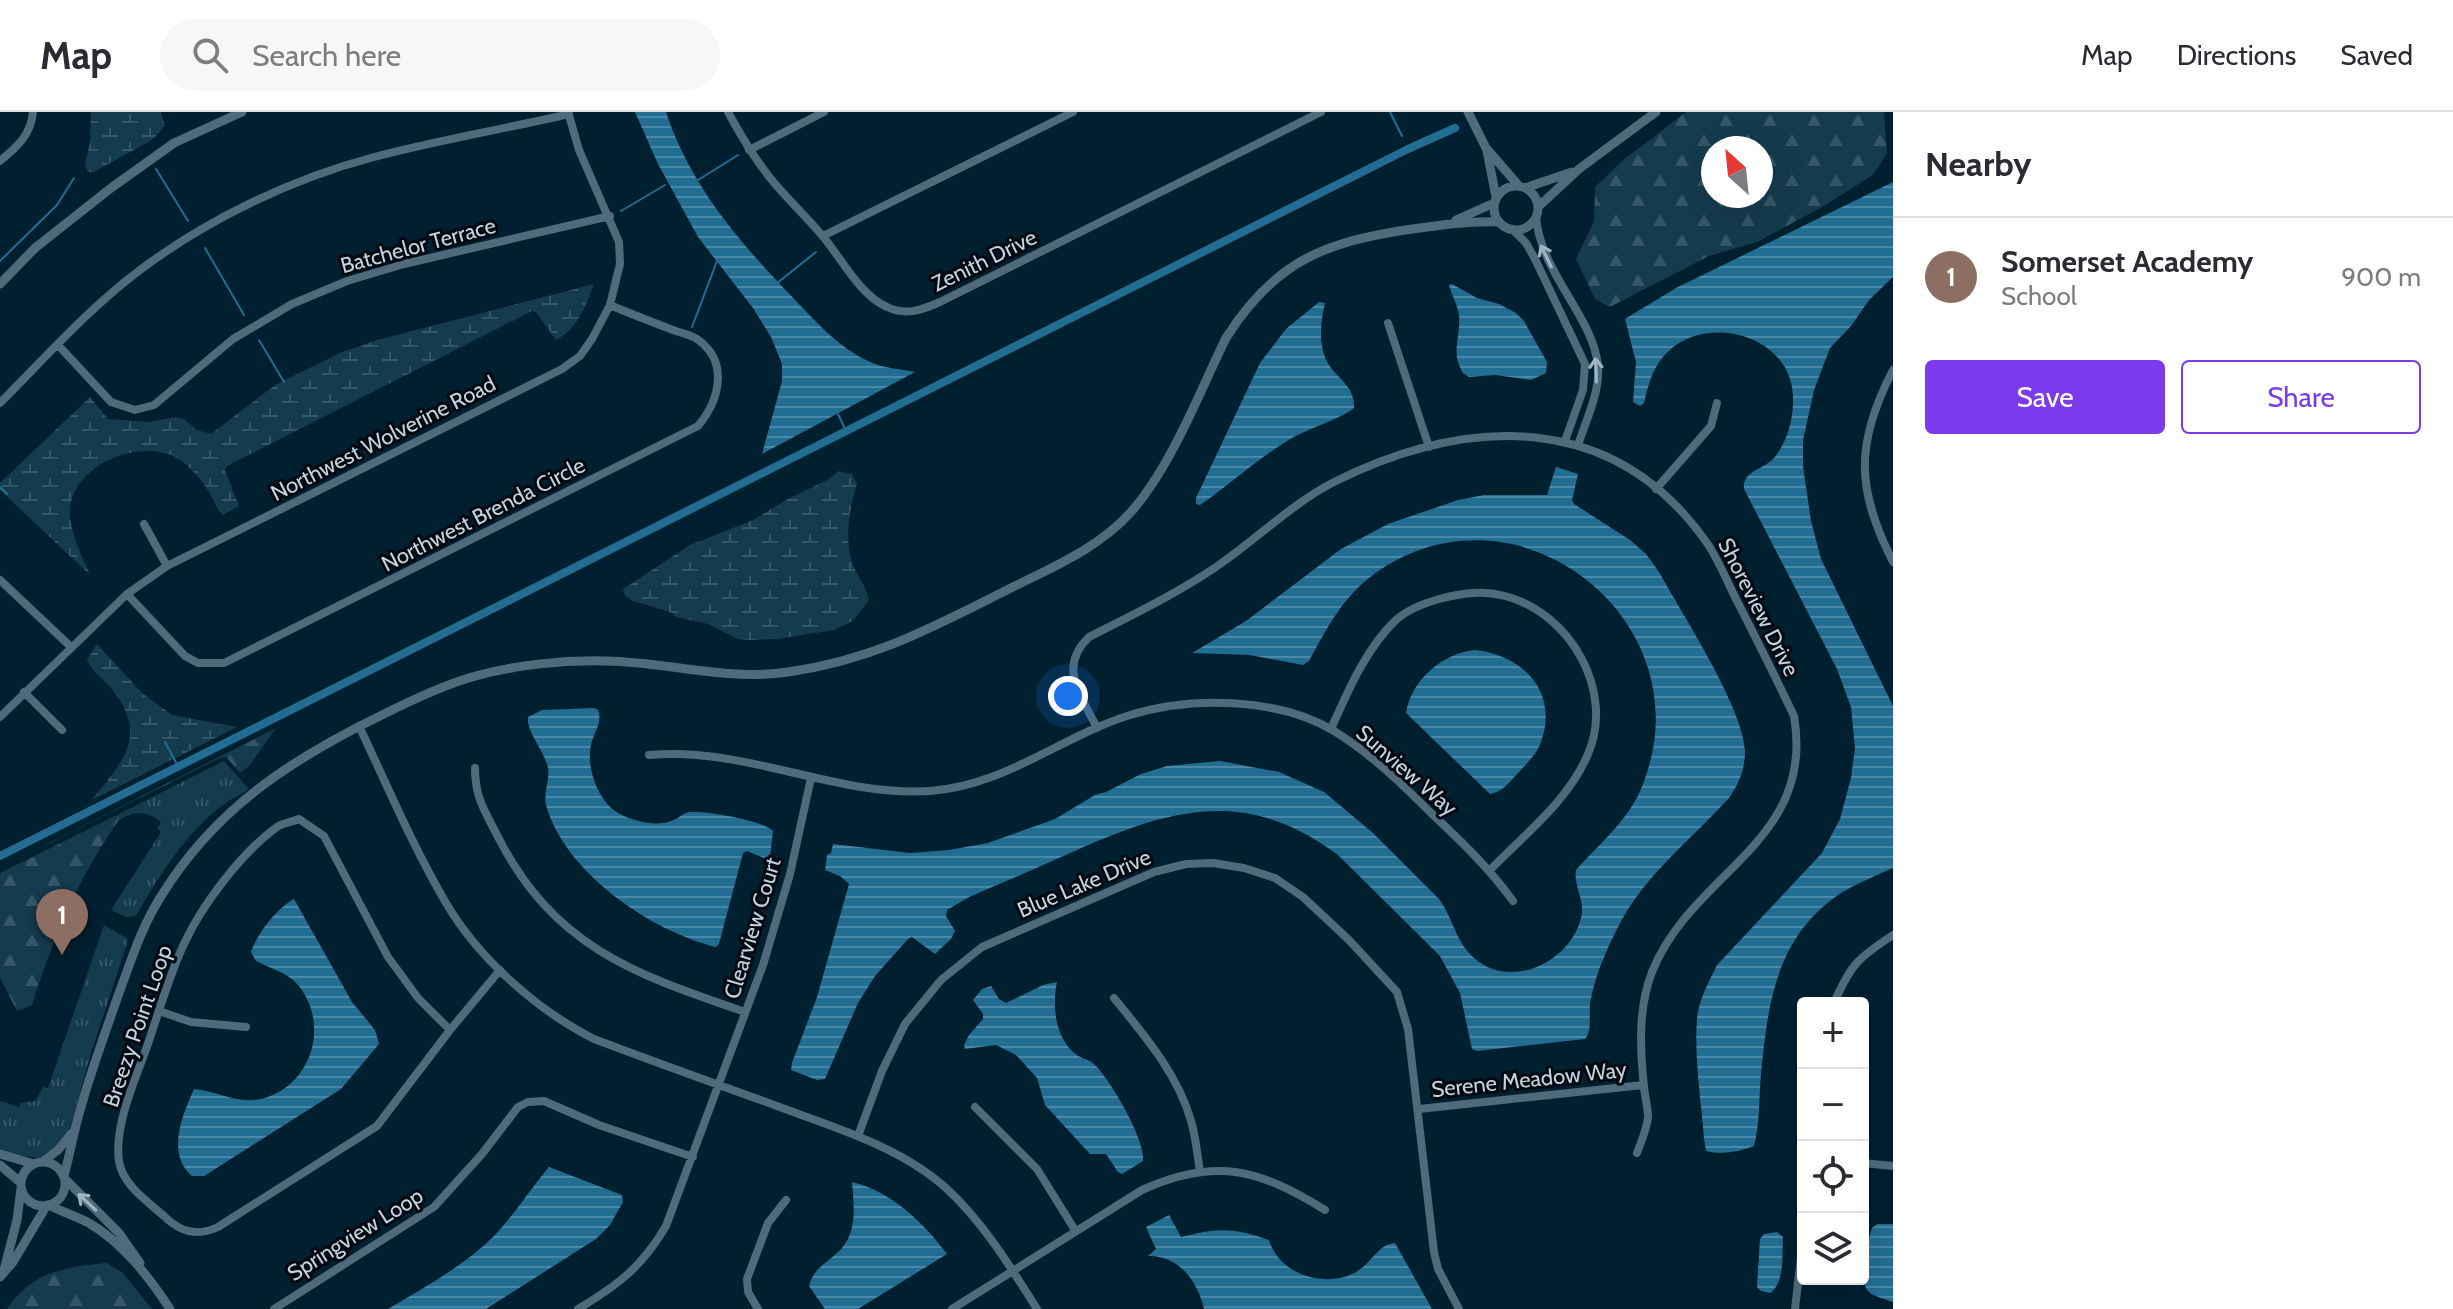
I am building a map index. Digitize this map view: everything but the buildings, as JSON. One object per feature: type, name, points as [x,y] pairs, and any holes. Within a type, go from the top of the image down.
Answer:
[{"type":"street","points":[[0,161],[24,139],[33,112]]},
{"type":"street","points":[[0,284],[35,248],[174,143],[230,114],[242,112]]},
{"type":"street","name":"Zenith Drive","points":[[728,112],[749,150],[772,180],[877,301],[891,309],[917,311],[1321,112]]},
{"type":"street","points":[[749,150],[824,112]]},
{"type":"street","points":[[823,236],[1073,112]]},
{"type":"street","points":[[1468,112],[1486,148],[1522,187],[1531,192],[1537,212],[1540,245],[1592,343],[1598,366],[1596,392],[1578,445]]},
{"type":"street","points":[[1513,230],[1527,227],[1537,212],[1579,169],[1656,112]]},
{"type":"street","points":[[0,403],[102,301],[141,270],[230,213],[310,178],[373,157],[569,113]]},
{"type":"street","name":"Northwest Wolverine Road","points":[[0,717],[127,594],[167,566],[562,369],[580,356],[610,305],[620,264],[619,242],[579,150],[569,113]]},
{"type":"street","points":[[1486,148],[1498,222]]},
{"type":"street","points":[[1442,225],[1495,200],[1505,188],[1522,187],[1579,169]]},
{"type":"street","name":"Batchelor Terrace","points":[[58,345],[111,402],[135,410],[154,405],[245,332],[292,304],[347,281],[404,264],[610,216]]},
{"type":"street","points":[[2,1274],[13,1262],[48,1205],[60,1197],[74,1130],[136,946],[149,916],[180,868],[243,799],[292,764],[359,726],[443,687],[474,676],[516,668],[607,661],[738,675],[785,673],[833,664],[903,642],[1080,554],[1112,531],[1147,492],[1163,466],[1226,338],[1253,299],[1294,265],[1319,250],[1344,242],[1473,221],[1498,222],[1513,230],[1526,243],[1585,364],[1583,390],[1565,441]]},
{"type":"street","points":[[1554,298],[1565,292]]},
{"type":"street","name":"Northwest Brenda Circle","points":[[127,594],[185,656],[198,663],[224,663],[698,426],[717,397],[719,377],[710,355],[697,339],[610,305]]},
{"type":"street","points":[[1388,323],[1429,447]]},
{"type":"street","points":[[1893,370],[1875,407],[1865,444],[1866,482],[1874,525],[1893,562]]},
{"type":"street","points":[[1656,489],[1711,426],[1717,403]]},
{"type":"street","name":"Shoreview Drive","points":[[1097,728],[1075,684],[1072,665],[1078,648],[1089,637],[1187,586],[1332,483],[1429,447],[1452,441],[1514,434],[1578,445],[1622,464],[1656,489],[1681,511],[1708,545],[1794,716],[1798,742],[1790,790],[1781,811],[1769,830],[1686,915],[1664,947],[1651,975],[1641,1025],[1643,1085],[1648,1119],[1637,1153]]},
{"type":"street","points":[[144,524],[167,566]]},
{"type":"street","points":[[0,580],[71,647]]},
{"type":"street","points":[[1331,729],[1379,637],[1399,618],[1429,602],[1466,592],[1506,596],[1539,610],[1564,633],[1585,663],[1596,695],[1597,727],[1589,754],[1574,781],[1490,870]]},
{"type":"street","points":[[24,692],[62,730]]},
{"type":"street","name":"Sunview Way","points":[[649,755],[675,752],[720,757],[855,788],[931,791],[1000,776],[1128,715],[1203,702],[1278,710],[1331,729],[1362,750],[1490,870],[1513,901]]},
{"type":"street","points":[[359,726],[447,905],[500,970],[568,1026],[594,1039],[858,1136],[904,1159],[944,1186],[970,1213],[1037,1309]]},
{"type":"street","points":[[475,768],[475,791],[508,855],[525,881],[571,932],[615,962],[643,975],[745,1012]]},
{"type":"street","name":"Clearview Court","points":[[719,1085],[763,965],[790,874],[811,778]]},
{"type":"street","name":"Breezy Point Loop","points":[[450,1030],[418,998],[388,957],[324,836],[299,819],[279,825],[240,863],[207,905],[184,943],[128,1100],[118,1160],[128,1182],[173,1225],[194,1233],[207,1233],[377,1126],[500,970]]},
{"type":"street","name":"Blue Lake Drive","points":[[858,1136],[882,1071],[905,1024],[919,1003],[959,964],[982,947],[1154,872],[1186,864],[1213,863],[1244,868],[1275,878],[1303,897],[1387,978],[1397,992],[1404,1010],[1419,1109],[1434,1252],[1438,1269],[1459,1309]]},
{"type":"street","points":[[1837,997],[1849,969],[1865,953],[1893,935]]},
{"type":"street","points":[[1114,998],[1147,1040],[1181,1095],[1191,1121],[1200,1171]]},
{"type":"street","points":[[159,1011],[191,1022],[246,1027]]},
{"type":"street","points":[[578,1309],[634,1271],[654,1247],[666,1226],[719,1085]]},
{"type":"street","name":"Serene Meadow Way","points":[[1419,1109],[1643,1085]]},
{"type":"street","name":"Springview Loop","points":[[274,1309],[434,1207],[482,1154],[518,1107],[528,1102],[544,1101],[599,1125],[693,1157]]},
{"type":"street","points":[[975,1107],[1037,1169],[1075,1230]]},
{"type":"street","points":[[2,1274],[15,1229],[25,1172],[63,1145],[74,1130]]},
{"type":"street","points":[[0,1154],[55,1165],[119,1233],[170,1309]]},
{"type":"street","points":[[1869,1164],[1893,1166]]},
{"type":"street","points":[[0,1165],[21,1185],[30,1202],[48,1205],[91,1224],[143,1270]]},
{"type":"street","points":[[952,1309],[1075,1230],[1164,1180],[1200,1171],[1230,1171],[1285,1185],[1325,1210]]},
{"type":"street","points":[[758,1309],[748,1292],[747,1279],[768,1223],[786,1200]]},
{"type":"street","points":[[1795,1309],[1798,1285]]},
{"type":"green space","points":[[91,112],[161,112],[165,126],[152,140],[92,173],[87,171],[85,164],[90,143]]},
{"type":"green space","points":[[1686,112],[1884,112],[1887,153],[1874,174],[1824,206],[1757,242],[1709,256],[1610,307],[1595,299],[1576,259],[1594,221],[1595,187],[1622,161]]},
{"type":"green space","points":[[594,284],[576,323],[556,340],[536,312],[532,311],[227,466],[225,470],[239,506],[223,515],[200,479],[177,458],[162,452],[145,451],[110,459],[82,480],[70,510],[74,535],[90,575],[0,490],[0,483],[90,397],[108,419],[149,422],[175,417],[211,434],[275,385],[340,353],[377,340]]},
{"type":"green space","points":[[839,471],[852,474],[857,484],[850,514],[849,544],[853,565],[869,600],[853,621],[834,630],[777,639],[737,639],[708,624],[676,617],[625,596],[623,589],[690,545],[753,520]]},
{"type":"green space","points":[[97,644],[142,693],[172,715],[237,727],[92,800],[122,760],[130,734],[123,705],[87,659]]},
{"type":"green space","points":[[276,728],[249,766],[240,773],[227,758],[222,757],[0,868]]},
{"type":"green space","points":[[224,761],[249,789],[213,813],[187,839],[136,916],[126,917],[111,910],[161,832],[157,828],[161,822],[150,815],[129,815],[118,821],[119,814]]},
{"type":"green space","points":[[119,814],[118,821],[68,909],[32,1005],[17,1011],[0,978],[0,873]]},
{"type":"green space","points":[[104,925],[128,939],[69,1132],[39,1158],[0,1153],[0,1101],[19,1107],[21,1103],[35,1101],[43,1087],[48,1088]]},
{"type":"green space","points":[[106,1263],[122,1272],[152,1309],[7,1309],[38,1279],[63,1270]]},
{"type":"water","points":[[635,112],[666,112],[689,166],[704,191],[757,259],[830,335],[873,363],[915,372],[762,454],[782,381],[782,364],[771,337],[753,308],[698,237],[658,164]]},
{"type":"water","points":[[1893,182],[1893,277],[1869,300],[1851,326],[1830,348],[1814,390],[1803,440],[1803,466],[1811,521],[1821,559],[1893,706],[1893,868],[1838,895],[1817,912],[1801,931],[1788,952],[1772,997],[1754,1146],[1730,1152],[1706,1151],[1696,1033],[1700,1004],[1717,965],[1822,853],[1840,819],[1855,748],[1851,707],[1837,669],[1744,489],[1746,479],[1772,460],[1788,433],[1793,399],[1790,379],[1782,363],[1770,350],[1755,341],[1720,332],[1702,334],[1686,339],[1665,354],[1653,373],[1644,403],[1640,406],[1633,402],[1636,362],[1625,319],[1676,288]]},
{"type":"water","points":[[1449,285],[1477,298],[1516,313],[1524,321],[1547,362],[1546,373],[1531,380],[1495,375],[1469,377],[1463,373],[1457,358],[1459,316]]},
{"type":"water","points":[[1319,302],[1325,303],[1321,335],[1325,358],[1349,389],[1354,408],[1292,438],[1200,505],[1196,504],[1196,498],[1260,363],[1286,329]]},
{"type":"water","points":[[1556,467],[1578,474],[1572,500],[1574,504],[1630,540],[1646,554],[1659,572],[1723,686],[1742,732],[1745,751],[1741,776],[1729,798],[1653,876],[1627,910],[1597,975],[1590,1004],[1589,1032],[1585,1039],[1477,1051],[1472,1049],[1460,993],[1440,956],[1338,855],[1305,834],[1272,820],[1240,812],[1209,811],[1177,815],[1112,835],[969,897],[947,910],[946,916],[955,931],[951,939],[935,954],[912,937],[908,939],[875,976],[858,1003],[825,1079],[817,1080],[791,1070],[817,997],[849,884],[825,870],[827,855],[831,853],[833,844],[910,853],[988,843],[1055,819],[1095,795],[1167,766],[1220,761],[1279,772],[1324,792],[1373,833],[1439,899],[1462,943],[1473,957],[1488,967],[1504,972],[1520,971],[1536,967],[1565,948],[1575,934],[1582,912],[1576,870],[1614,830],[1637,797],[1643,784],[1656,723],[1648,666],[1622,617],[1584,578],[1535,551],[1481,540],[1424,548],[1369,578],[1359,587],[1342,606],[1309,661],[1303,665],[1250,655],[1192,653],[1246,621],[1341,549],[1388,524],[1458,500],[1484,495],[1547,495]]},
{"type":"water","points":[[1475,650],[1508,659],[1522,668],[1541,692],[1545,707],[1545,724],[1537,750],[1506,786],[1490,794],[1406,713],[1414,690],[1430,670],[1451,656]]},
{"type":"water","points":[[542,710],[598,710],[599,719],[591,745],[592,772],[598,790],[615,811],[628,818],[652,823],[674,820],[690,812],[709,813],[746,820],[773,831],[770,857],[764,858],[747,851],[743,853],[716,947],[665,928],[614,896],[571,854],[556,830],[545,800],[548,768],[530,729],[528,717]]},
{"type":"water","points":[[294,899],[352,1002],[375,1030],[379,1044],[341,1089],[204,1176],[192,1176],[184,1167],[178,1146],[181,1123],[194,1089],[235,1099],[261,1099],[293,1082],[311,1052],[313,1018],[308,1001],[294,981],[256,961],[251,952],[268,922]]},
{"type":"water","points":[[1057,982],[1055,1011],[1063,1038],[1074,1053],[1094,1064],[1103,1074],[1139,1139],[1143,1161],[1122,1174],[1106,1154],[1090,1154],[1045,1105],[1037,1078],[1016,1055],[996,1045],[965,1049],[969,1035],[983,1019],[973,1000],[982,989],[991,986],[999,999],[1006,1003],[1043,985]]},
{"type":"water","points":[[549,1167],[622,1195],[623,1202],[610,1225],[596,1239],[486,1309],[388,1309],[444,1275],[483,1246]]},
{"type":"water","points":[[852,1182],[880,1193],[906,1210],[947,1254],[858,1309],[825,1309],[809,1286],[817,1271],[844,1246],[852,1229]]},
{"type":"water","points":[[1169,1215],[1181,1237],[1225,1230],[1269,1240],[1274,1252],[1293,1270],[1318,1279],[1344,1277],[1356,1272],[1384,1247],[1395,1243],[1432,1309],[1204,1309],[1192,1280],[1178,1265],[1148,1256],[1156,1249],[1146,1227]]},
{"type":"water","points":[[1877,1224],[1893,1224],[1893,1302],[1871,1294],[1865,1285],[1869,1285],[1869,1238],[1872,1228]]},
{"type":"water","points":[[1777,1232],[1783,1237],[1782,1268],[1778,1282],[1770,1293],[1757,1287],[1760,1239],[1764,1234]]},
{"type":"waterway","points":[[1390,112],[1402,136]]},
{"type":"waterway","points":[[0,856],[1455,128]]},
{"type":"waterway","points":[[698,180],[738,155]]},
{"type":"waterway","points":[[156,169],[188,221]]},
{"type":"waterway","points":[[0,261],[57,205],[74,178]]},
{"type":"waterway","points":[[621,211],[665,185]]},
{"type":"waterway","points":[[205,248],[244,315]]},
{"type":"waterway","points":[[776,284],[816,252]]},
{"type":"waterway","points":[[692,327],[717,261]]},
{"type":"waterway","points":[[259,340],[284,382]]},
{"type":"waterway","points":[[838,414],[847,433]]},
{"type":"waterway","points":[[0,487],[7,494]]},
{"type":"waterway","points":[[165,742],[179,768]]},
{"type":"place","name":"Somerset Academy","points":[[62,955]]}]
